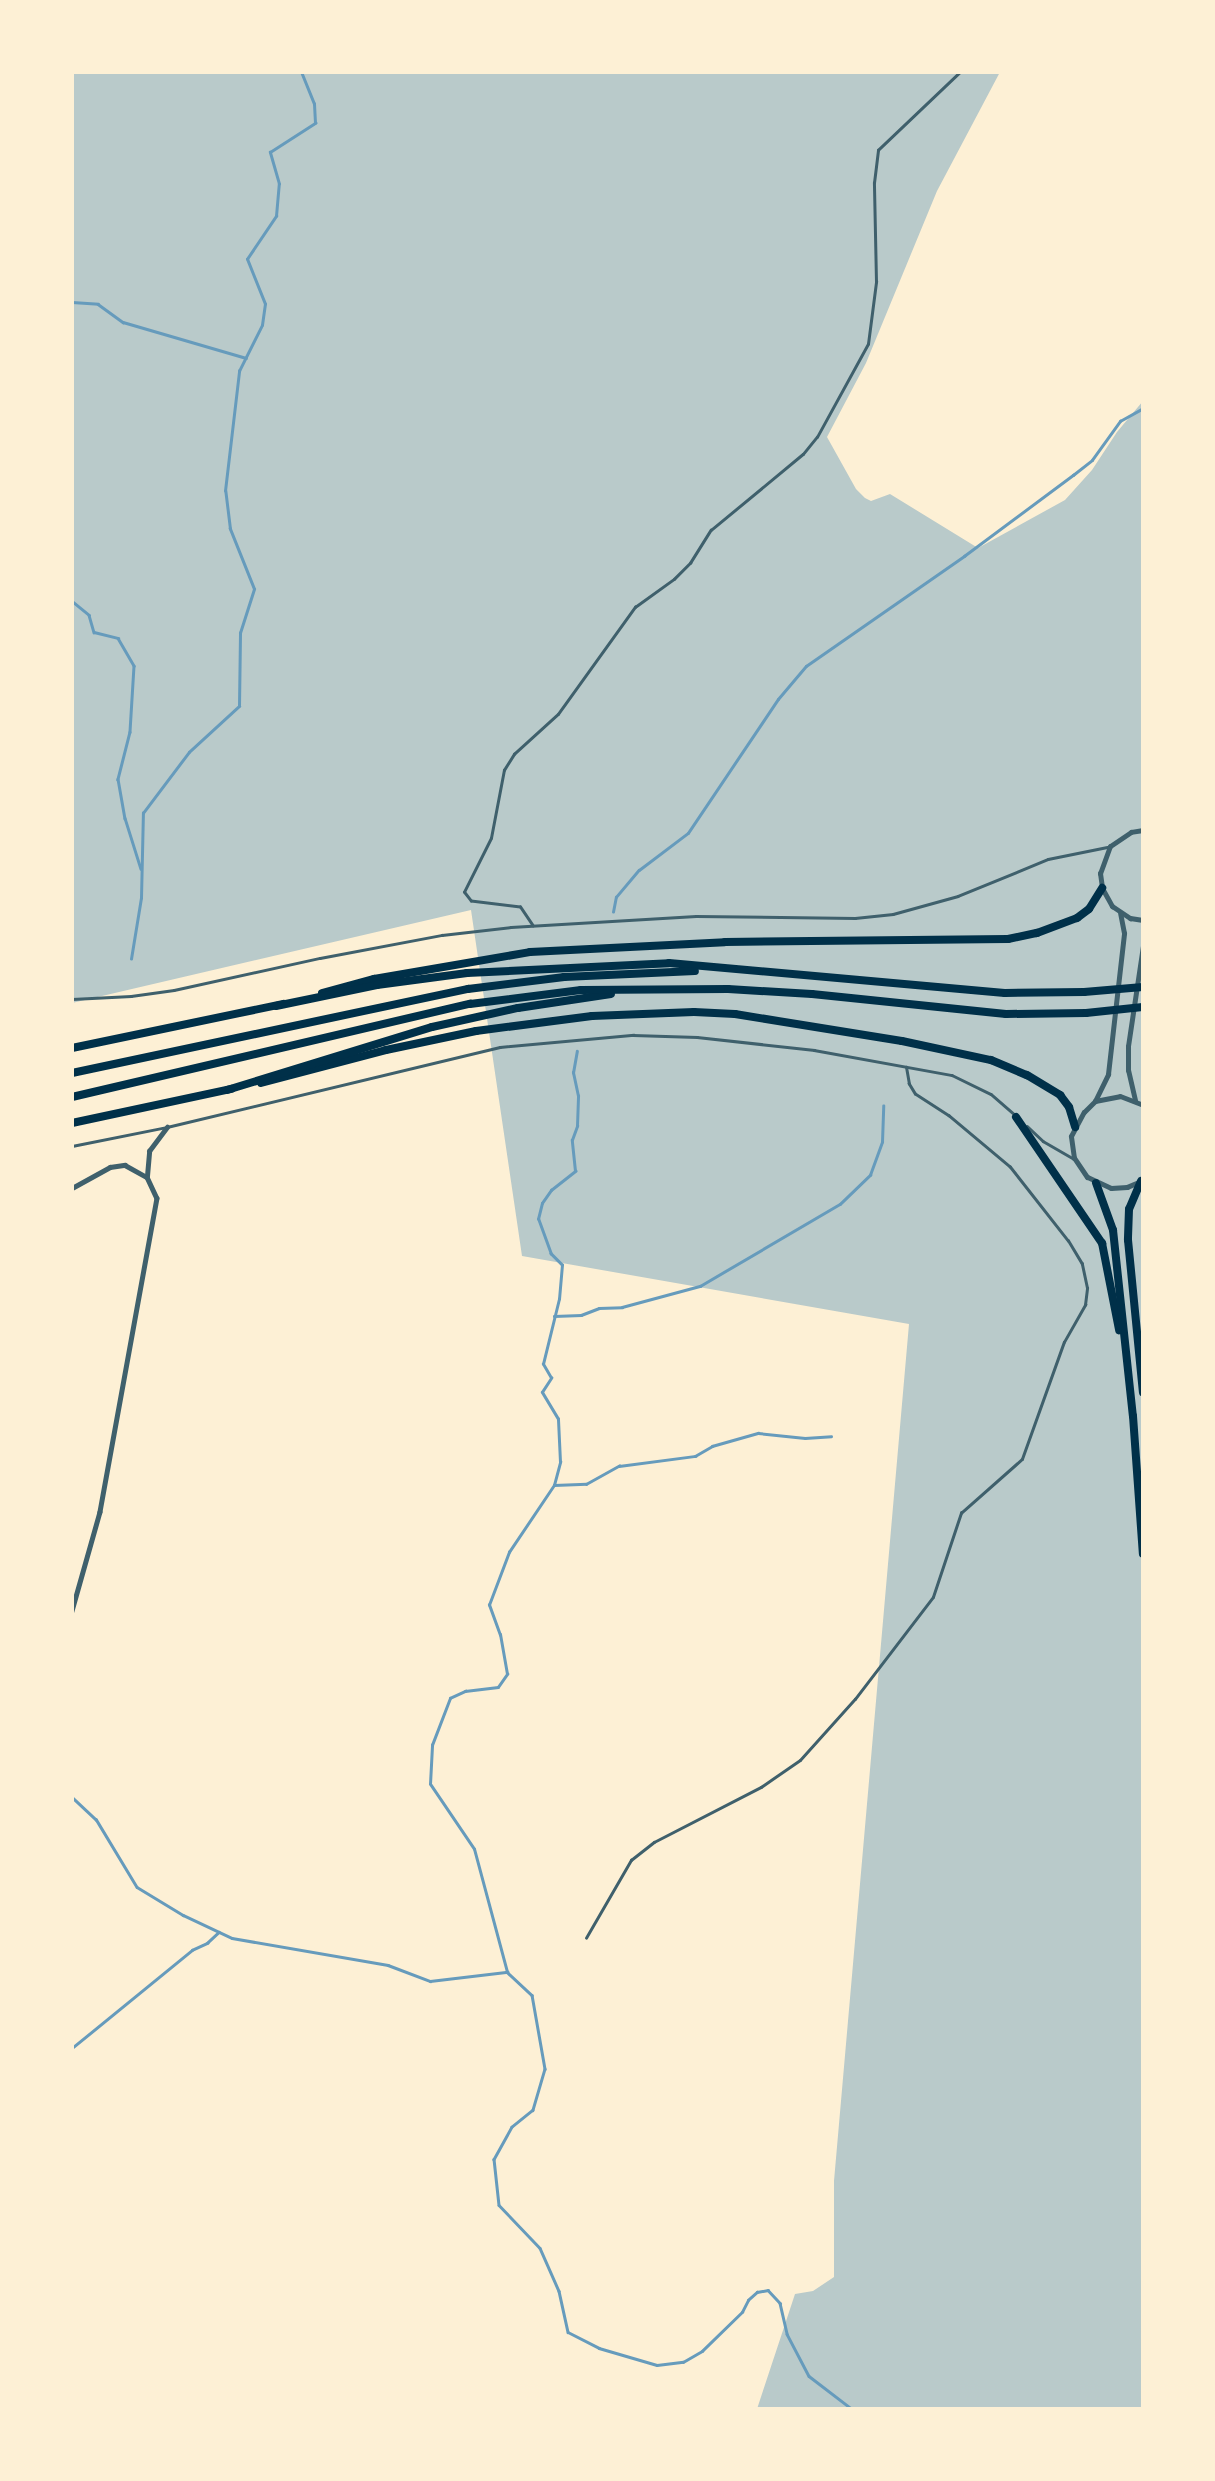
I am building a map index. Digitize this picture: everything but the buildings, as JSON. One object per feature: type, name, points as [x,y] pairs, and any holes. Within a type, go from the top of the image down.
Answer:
[{"type":"highway","points":[[276,1006],[374,979],[530,952],[725,942],[1007,939],[1037,933],[1077,918],[1088,909],[1102,888]]},
{"type":"highway","points":[[72,1048],[377,985],[467,973],[669,964],[1005,992],[1084,992],[1143,987]]},
{"type":"highway","points":[[72,1073],[468,989],[564,977],[733,971]]},
{"type":"highway","points":[[227,1090],[442,1024],[518,1008],[644,989]]},
{"type":"highway","points":[[72,1097],[470,1004],[581,990],[811,994],[1006,1014],[1086,1013],[1143,1007]]},
{"type":"highway","points":[[72,1123],[227,1090],[476,1031],[592,1016],[708,1013],[800,1023],[991,1060],[1027,1075],[1060,1096],[1069,1107],[1075,1127]]},
{"type":"highway","points":[[1016,1117],[1102,1243],[1130,1385]]},
{"type":"highway","points":[[1142,1180],[1129,1209],[1128,1240],[1143,1392]]},
{"type":"highway","points":[[1096,1183],[1114,1230],[1130,1385],[1143,1554]]},
{"type":"street","points":[[1143,830],[1130,832],[1110,846],[1101,866],[1102,888],[1106,898],[1120,913],[1143,920]]},
{"type":"street","points":[[1120,913],[1124,933],[1104,1087],[1075,1127],[1072,1136],[1074,1158],[1080,1170],[1096,1183],[1111,1188],[1127,1187],[1142,1180]]},
{"type":"street","points":[[1135,1100],[1128,1070],[1128,1046],[1143,946]]},
{"type":"street","points":[[1095,1101],[1109,1097],[1135,1100],[1143,1105]]},
{"type":"street","points":[[72,1611],[100,1513],[152,1229],[157,1198],[147,1177],[149,1152],[167,1128]]},
{"type":"street","points":[[72,1188],[110,1167],[125,1165],[147,1177]]},
{"type":"lane","points":[[533,926],[520,907],[471,901],[464,892],[491,838],[504,770],[514,754],[558,714],[635,607],[674,579],[690,563],[710,530],[803,454],[817,437],[868,345],[876,282],[874,183],[878,150],[960,72]]},
{"type":"lane","points":[[72,999],[131,996],[174,990],[442,935],[533,926],[696,916],[855,918],[893,914],[958,896],[1048,859],[1110,846]]},
{"type":"lane","points":[[72,1146],[167,1128],[499,1047],[573,1038],[633,1035],[697,1037],[814,1050],[952,1075],[974,1083],[1042,1141],[1074,1158]]},
{"type":"lane","points":[[586,1938],[631,1860],[654,1842],[761,1787],[800,1760],[855,1699],[933,1597],[961,1513],[1022,1459],[1064,1342],[1085,1305],[1087,1288],[1082,1264],[1068,1241],[1010,1167],[949,1116],[915,1094],[909,1084],[906,1068]]},
{"type":"shaded area","points":[[72,72],[1000,72],[937,191],[866,363],[827,437],[856,489],[865,498],[871,501],[890,494],[978,548],[1065,500],[1092,470],[1117,432],[1143,401],[1143,2409],[757,2409],[795,2294],[813,2291],[834,2277],[834,2181],[909,1324],[522,1256],[471,910],[72,1003]]},
{"type":"waterway","points":[[131,959],[141,898],[143,813],[189,752],[239,706],[240,633],[254,589],[230,529],[225,491],[239,371],[262,325],[265,304],[247,259],[276,216],[279,184],[270,152],[315,123],[314,104],[301,72]]},
{"type":"waterway","points":[[72,302],[98,304],[123,322],[246,358]]},
{"type":"waterway","points":[[613,912],[616,897],[639,870],[688,833],[778,699],[806,666],[964,556],[1073,475],[1092,460],[1120,421],[1143,408]]},
{"type":"waterway","points":[[72,601],[89,615],[94,632],[118,638],[134,666],[130,732],[118,779],[125,818],[141,869]]},
{"type":"waterway","points":[[507,1972],[474,1849],[430,1784],[432,1745],[450,1698],[465,1691],[498,1687],[507,1674],[500,1635],[489,1605],[509,1552],[554,1485],[560,1462],[558,1419],[542,1392],[551,1378],[543,1364],[559,1299],[562,1265],[551,1254],[538,1219],[542,1203],[551,1190],[575,1171],[572,1140],[577,1126],[578,1096],[573,1073],[577,1051]]},
{"type":"waterway","points":[[554,1316],[581,1315],[599,1308],[622,1307],[700,1286],[840,1204],[870,1175],[882,1142],[883,1106]]},
{"type":"waterway","points":[[554,1485],[586,1484],[619,1466],[695,1456],[712,1446],[758,1433],[805,1438],[831,1436]]},
{"type":"waterway","points":[[72,1797],[96,1819],[137,1887],[183,1915],[232,1938],[388,1965],[430,1981],[507,1972]]},
{"type":"waterway","points":[[72,2048],[192,1950],[207,1943],[219,1932]]},
{"type":"waterway","points":[[507,1972],[532,1995],[545,2069],[533,2110],[512,2127],[494,2159],[499,2205],[540,2248],[559,2291],[568,2332],[599,2348],[657,2365],[683,2362],[702,2351],[742,2312],[748,2300],[757,2292],[768,2290],[780,2303],[787,2334],[809,2376],[852,2409]]}]
